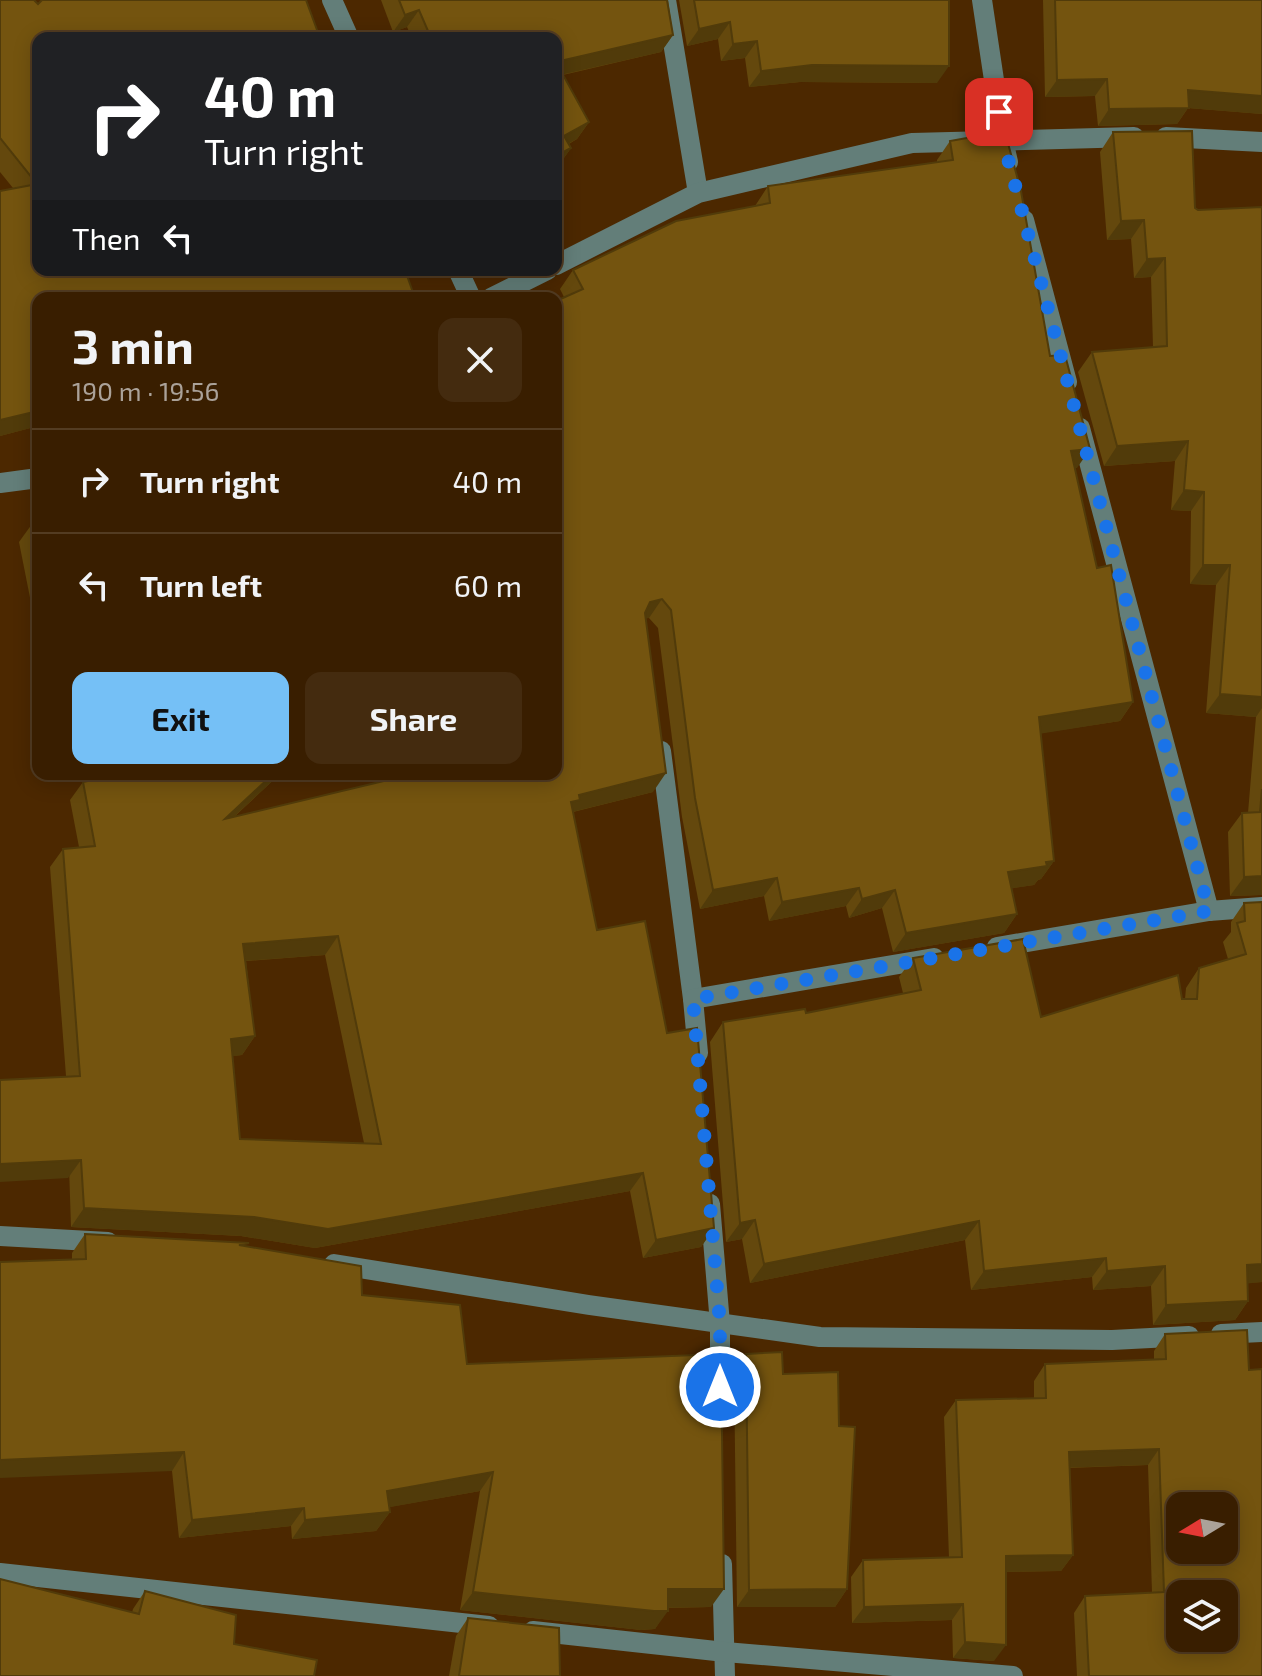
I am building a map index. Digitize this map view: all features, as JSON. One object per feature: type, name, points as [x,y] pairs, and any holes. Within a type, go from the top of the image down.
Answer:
[{"type":"street","points":[[332,0],[346,32]]},
{"type":"street","points":[[666,0],[698,193]]},
{"type":"street","points":[[982,0],[1003,140],[1209,911]]},
{"type":"street","points":[[562,262],[698,193],[912,143],[1167,137],[1262,142]]},
{"type":"street","points":[[503,292],[535,276]]},
{"type":"street","points":[[0,483],[32,479]]},
{"type":"street","points":[[659,737],[700,1076]]},
{"type":"street","points":[[693,999],[1209,911],[1262,907]]},
{"type":"street","points":[[708,1184],[720,1324],[720,1403]]},
{"type":"street","points":[[0,1236],[135,1244]]},
{"type":"street","points":[[316,1261],[820,1337],[1112,1340],[1262,1332]]},
{"type":"street","points":[[722,1544],[725,1676]]},
{"type":"street","points":[[0,1573],[725,1652],[1013,1676]]},
{"type":"building","points":[[0,0],[34,0],[38,4],[42,0],[306,0],[318,32],[32,32],[32,178],[0,138]]},
{"type":"building","points":[[399,0],[667,0],[673,35],[562,61],[562,32],[428,32],[419,10],[405,15]]},
{"type":"building","points":[[694,0],[949,0],[949,66],[812,65],[761,71],[757,41],[733,44],[730,22],[699,29]]},
{"type":"building","points":[[1055,0],[1262,0],[1262,96],[1188,90],[1189,108],[1109,109],[1107,79],[1057,80]]},
{"type":"building","points":[[562,73],[589,122],[564,136],[571,148],[562,153]]},
{"type":"building","points":[[1192,131],[1195,208],[1262,207],[1262,697],[1220,694],[1230,565],[1203,565],[1204,492],[1184,490],[1188,441],[1117,446],[1092,352],[1167,346],[1165,258],[1147,259],[1144,220],[1121,221],[1113,132]]},
{"type":"building","points":[[978,136],[1006,136],[1021,191],[1050,356],[1065,355],[1090,449],[1071,451],[1097,568],[1111,565],[1133,702],[1039,717],[1054,861],[1046,862],[1047,866],[1008,872],[1017,914],[906,933],[895,890],[862,899],[859,888],[782,902],[777,878],[713,890],[695,798],[671,610],[662,599],[650,602],[645,613],[666,773],[579,795],[580,800],[571,802],[597,930],[645,921],[667,1033],[697,1028],[714,1228],[656,1240],[643,1173],[328,1229],[254,1217],[84,1208],[81,1160],[0,1164],[0,1080],[80,1076],[63,849],[95,846],[83,782],[267,780],[225,819],[388,780],[562,780],[562,298],[583,289],[573,270],[676,221],[770,203],[768,186],[953,160],[950,141]],"holes":[[[338,936],[381,1144],[240,1139],[231,1039],[255,1036],[243,944]]]},
{"type":"building","points":[[32,185],[32,276],[407,276],[413,292],[32,292],[32,412],[0,420],[0,191]]},
{"type":"building","points":[[1262,789],[1262,876],[1244,877],[1242,813],[1260,812]]},
{"type":"building","points":[[1262,902],[1262,1264],[1247,1265],[1248,1301],[1166,1305],[1165,1266],[1107,1271],[1106,1258],[984,1271],[979,1221],[764,1264],[755,1220],[740,1223],[723,1022],[805,1009],[806,1013],[921,990],[913,958],[1023,939],[1041,1017],[1178,975],[1182,999],[1197,999],[1199,968],[1246,954],[1237,923],[1245,921],[1244,903]]},
{"type":"building","points":[[85,1234],[249,1243],[239,1245],[361,1266],[362,1295],[460,1305],[467,1364],[721,1354],[724,1589],[668,1589],[668,1611],[473,1592],[493,1472],[387,1491],[390,1512],[305,1520],[304,1508],[192,1520],[184,1452],[0,1460],[0,1262],[86,1259]]},
{"type":"building","points":[[1247,1330],[1249,1370],[1262,1369],[1262,1676],[1089,1676],[1085,1596],[1164,1592],[1159,1449],[1069,1452],[1073,1555],[1006,1556],[1006,1645],[965,1642],[963,1604],[864,1607],[863,1560],[962,1557],[956,1400],[1046,1398],[1045,1364],[1166,1359],[1165,1334]]},
{"type":"building","points":[[782,1352],[783,1374],[838,1372],[839,1426],[855,1427],[847,1589],[749,1590],[746,1354]]},
{"type":"building","points":[[0,1579],[139,1614],[145,1591],[236,1615],[234,1644],[317,1660],[314,1676],[0,1676]]},
{"type":"building","points":[[468,1618],[559,1628],[560,1676],[459,1676]]},
{"type":"route","points":[[720,1387],[720,1324],[693,999],[1209,911],[1003,140],[999,112]]}]
